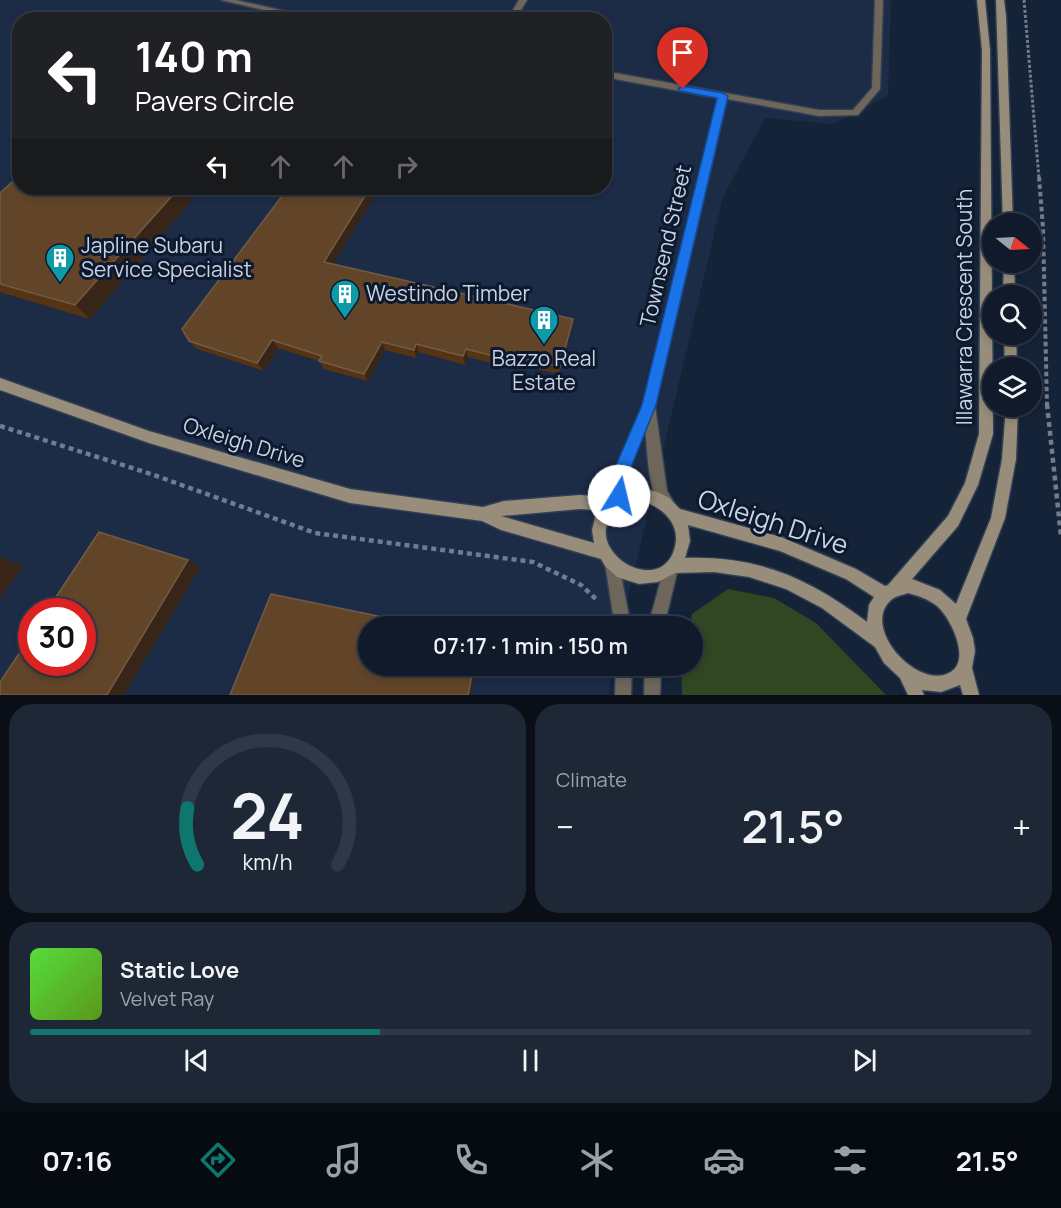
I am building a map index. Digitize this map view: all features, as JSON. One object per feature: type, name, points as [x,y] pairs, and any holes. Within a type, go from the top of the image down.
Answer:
[{"type":"street","points":[[225,0],[282,12]]},
{"type":"street","points":[[612,75],[819,113],[855,112],[876,89],[879,0]]},
{"type":"street","name":"Illawarra Crescent South","points":[[890,591],[953,521],[971,485],[986,434],[986,50],[981,0]]},
{"type":"street","name":"Illawarra Crescent South","points":[[1000,0],[1008,213]]},
{"type":"street","name":"Townsend Street","points":[[614,500],[622,470],[649,405],[723,96]]},
{"type":"street","name":"Oxleigh Drive","points":[[0,384],[149,437],[350,496],[483,514],[501,523],[608,559]]},
{"type":"street","name":"Townsend Street","points":[[649,405],[660,493],[673,511]]},
{"type":"street","points":[[958,619],[998,518],[1009,459],[1011,417]]},
{"type":"street","points":[[608,559],[623,572],[635,577],[648,578],[661,575],[671,567],[679,555],[682,542],[682,529],[673,511],[659,498],[646,493],[632,492],[614,500],[602,514],[598,527],[599,540],[608,559],[620,616]]},
{"type":"street","name":"Oxleigh Drive","points":[[483,514],[504,508],[614,500]]},
{"type":"street","name":"Oxleigh Drive","points":[[673,511],[781,544],[890,591]]},
{"type":"street","points":[[671,567],[727,566],[769,575],[823,598],[879,642]]},
{"type":"street","points":[[659,616],[671,567]]},
{"type":"street","points":[[964,668],[957,677],[946,683],[920,682],[906,674],[886,654],[879,642],[874,615],[878,603],[890,591],[915,587],[935,595],[958,619],[967,644],[964,668],[971,695]]},
{"type":"street","points":[[906,674],[916,695]]},
{"type":"street","points":[[623,695],[624,676]]},
{"type":"street","points":[[652,695],[653,676]]},
{"type":"path","points":[[1024,0],[1043,228],[1047,409],[1061,536]]},
{"type":"path","points":[[0,426],[151,474],[315,533],[533,562],[581,585],[612,616]]},
{"type":"shaded area","points":[[0,0],[891,0],[888,96],[833,124],[765,118],[723,197],[624,616],[358,616],[358,676],[610,676],[609,695],[0,695]]},
{"type":"green space","points":[[728,589],[774,598],[816,623],[886,695],[682,695],[681,676],[703,676],[703,616],[692,616]]},
{"type":"building","points":[[12,182],[12,195],[173,195],[75,305],[0,284],[0,193]]},
{"type":"building","points":[[283,195],[366,195],[324,262],[573,319],[560,367],[515,356],[513,361],[466,349],[463,356],[416,344],[414,350],[382,342],[364,374],[319,361],[322,356],[272,340],[257,363],[189,341],[182,329]]},
{"type":"building","points":[[99,532],[188,560],[107,695],[0,695],[0,682],[18,655],[18,676],[96,676],[96,598],[55,598]]},
{"type":"building","points":[[271,594],[378,616],[358,616],[358,676],[472,676],[468,695],[230,695]]},
{"type":"place","name":"Japline Subaru Service Specialist","points":[[60,284]]},
{"type":"place","name":"Westindo Timber","points":[[345,320]]},
{"type":"place","name":"Bazzo Real Estate","points":[[544,346]]},
{"type":"route","points":[[619,496],[622,470],[649,405],[723,96],[683,89]]}]
